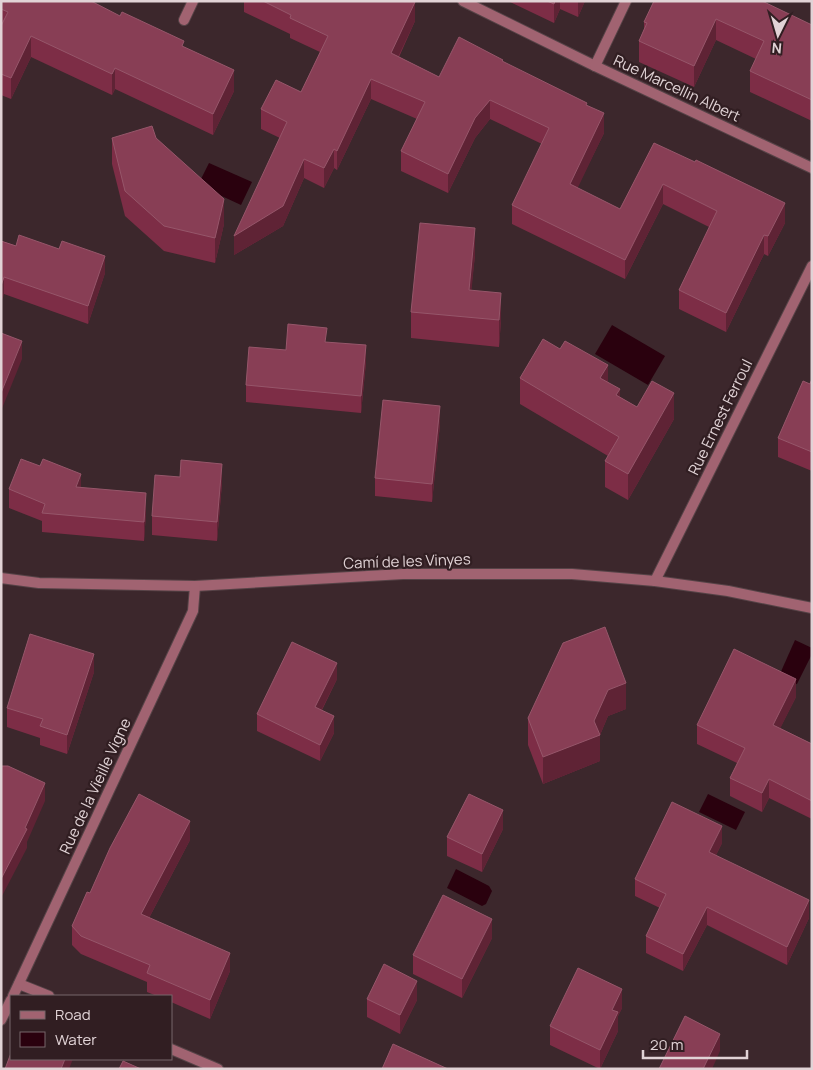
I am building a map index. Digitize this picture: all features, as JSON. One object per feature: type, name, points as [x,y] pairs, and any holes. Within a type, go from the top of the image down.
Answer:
[{"type":"street","points":[[184,20],[193,1]]},
{"type":"street","points":[[463,1],[595,66]]},
{"type":"street","name":"Rue Marcellin Albert","points":[[626,1],[595,66],[812,168]]},
{"type":"street","name":"Rue Ernest Ferroul","points":[[655,581],[812,266]]},
{"type":"street","name":"Camí de les Vinyes","points":[[1,578],[39,583],[195,586],[413,574],[572,574],[655,581],[728,591],[812,608]]},
{"type":"street","name":"Rue de la Vieille Vigne","points":[[14,995],[194,611],[195,586]]},
{"type":"street","points":[[19,984],[46,995]]},
{"type":"street","points":[[1,1020],[10,1002]]},
{"type":"street","points":[[172,1049],[218,1069]]},
{"type":"water","points":[[209,163],[252,182],[241,205],[198,185]]},
{"type":"water","points":[[612,325],[665,356],[648,385],[595,354]]},
{"type":"water","points":[[795,640],[812,648],[812,654],[797,684],[787,685],[779,676]]},
{"type":"water","points":[[708,794],[745,812],[736,830],[699,812]]},
{"type":"water","points":[[456,869],[489,886],[492,891],[486,904],[482,906],[447,888]]},
{"type":"building","points":[[1,1],[91,1],[120,16],[122,12],[184,41],[182,46],[234,70],[213,114],[115,68],[112,74],[31,36],[11,78],[1,74],[1,26],[8,12],[1,9]]},
{"type":"building","points":[[263,1],[415,2],[391,53],[439,77],[459,37],[604,113],[570,184],[620,209],[654,143],[695,162],[696,160],[785,203],[768,236],[764,235],[726,313],[679,290],[717,211],[663,184],[625,260],[512,205],[549,128],[490,100],[475,118],[448,174],[401,151],[425,102],[371,79],[337,151],[334,149],[324,168],[304,159],[283,206],[234,236],[287,122],[261,109],[276,80],[301,92],[328,36],[290,18],[291,15]]},
{"type":"building","points":[[654,1],[762,1],[812,25],[812,100],[750,71],[764,41],[716,19],[694,66],[639,41],[647,23],[644,22]]},
{"type":"building","points":[[152,126],[156,138],[224,199],[215,238],[164,226],[125,191],[112,138]]},
{"type":"building","points":[[420,223],[475,228],[469,290],[501,293],[499,320],[411,312]]},
{"type":"building","points":[[19,235],[59,249],[62,241],[105,256],[88,306],[4,277],[1,286],[1,241],[16,246]]},
{"type":"building","points":[[288,324],[327,328],[325,342],[366,345],[361,396],[246,385],[249,347],[286,350]]},
{"type":"building","points":[[1,333],[22,341],[1,393]]},
{"type":"building","points":[[543,339],[560,349],[565,341],[608,365],[600,378],[620,389],[616,395],[637,407],[652,381],[674,393],[628,474],[605,461],[619,437],[520,378]]},
{"type":"building","points":[[812,379],[812,452],[778,438],[803,381],[810,384]]},
{"type":"building","points":[[383,400],[440,406],[432,484],[375,478]]},
{"type":"building","points":[[21,459],[40,466],[43,459],[81,474],[76,487],[146,493],[144,522],[42,513],[45,504],[9,489]]},
{"type":"building","points":[[181,460],[222,464],[217,522],[152,516],[155,475],[180,477]]},
{"type":"building","points":[[605,627],[626,683],[608,690],[594,721],[600,735],[543,757],[528,718],[563,643]]},
{"type":"building","points":[[30,634],[94,654],[67,735],[40,726],[43,719],[7,708]]},
{"type":"building","points":[[292,642],[337,663],[315,707],[334,716],[320,745],[257,714]]},
{"type":"building","points":[[734,649],[796,679],[773,725],[812,744],[812,801],[769,779],[762,793],[730,778],[745,748],[697,725]]},
{"type":"building","points":[[1,766],[8,766],[45,783],[25,828],[27,829],[1,879]]},
{"type":"building","points":[[139,794],[190,821],[141,914],[230,953],[210,1000],[147,973],[150,965],[81,936],[72,926],[87,892],[90,893],[110,848]]},
{"type":"building","points":[[469,794],[503,810],[482,854],[447,837]]},
{"type":"building","points":[[672,802],[722,826],[709,852],[809,900],[787,947],[707,907],[683,954],[646,936],[666,894],[635,879]]},
{"type":"building","points":[[443,895],[492,919],[462,979],[413,955]]},
{"type":"building","points":[[384,964],[417,981],[400,1015],[367,999]]},
{"type":"building","points":[[578,968],[622,989],[612,1010],[618,1012],[600,1050],[550,1026]]},
{"type":"building","points":[[685,1016],[720,1034],[703,1069],[659,1069]]},
{"type":"building","points":[[393,1044],[448,1069],[382,1069]]},
{"type":"building","points":[[10,1056],[10,1060],[65,1060],[61,1069],[5,1069]]},
{"type":"building","points":[[123,1061],[141,1069],[119,1069]]}]
